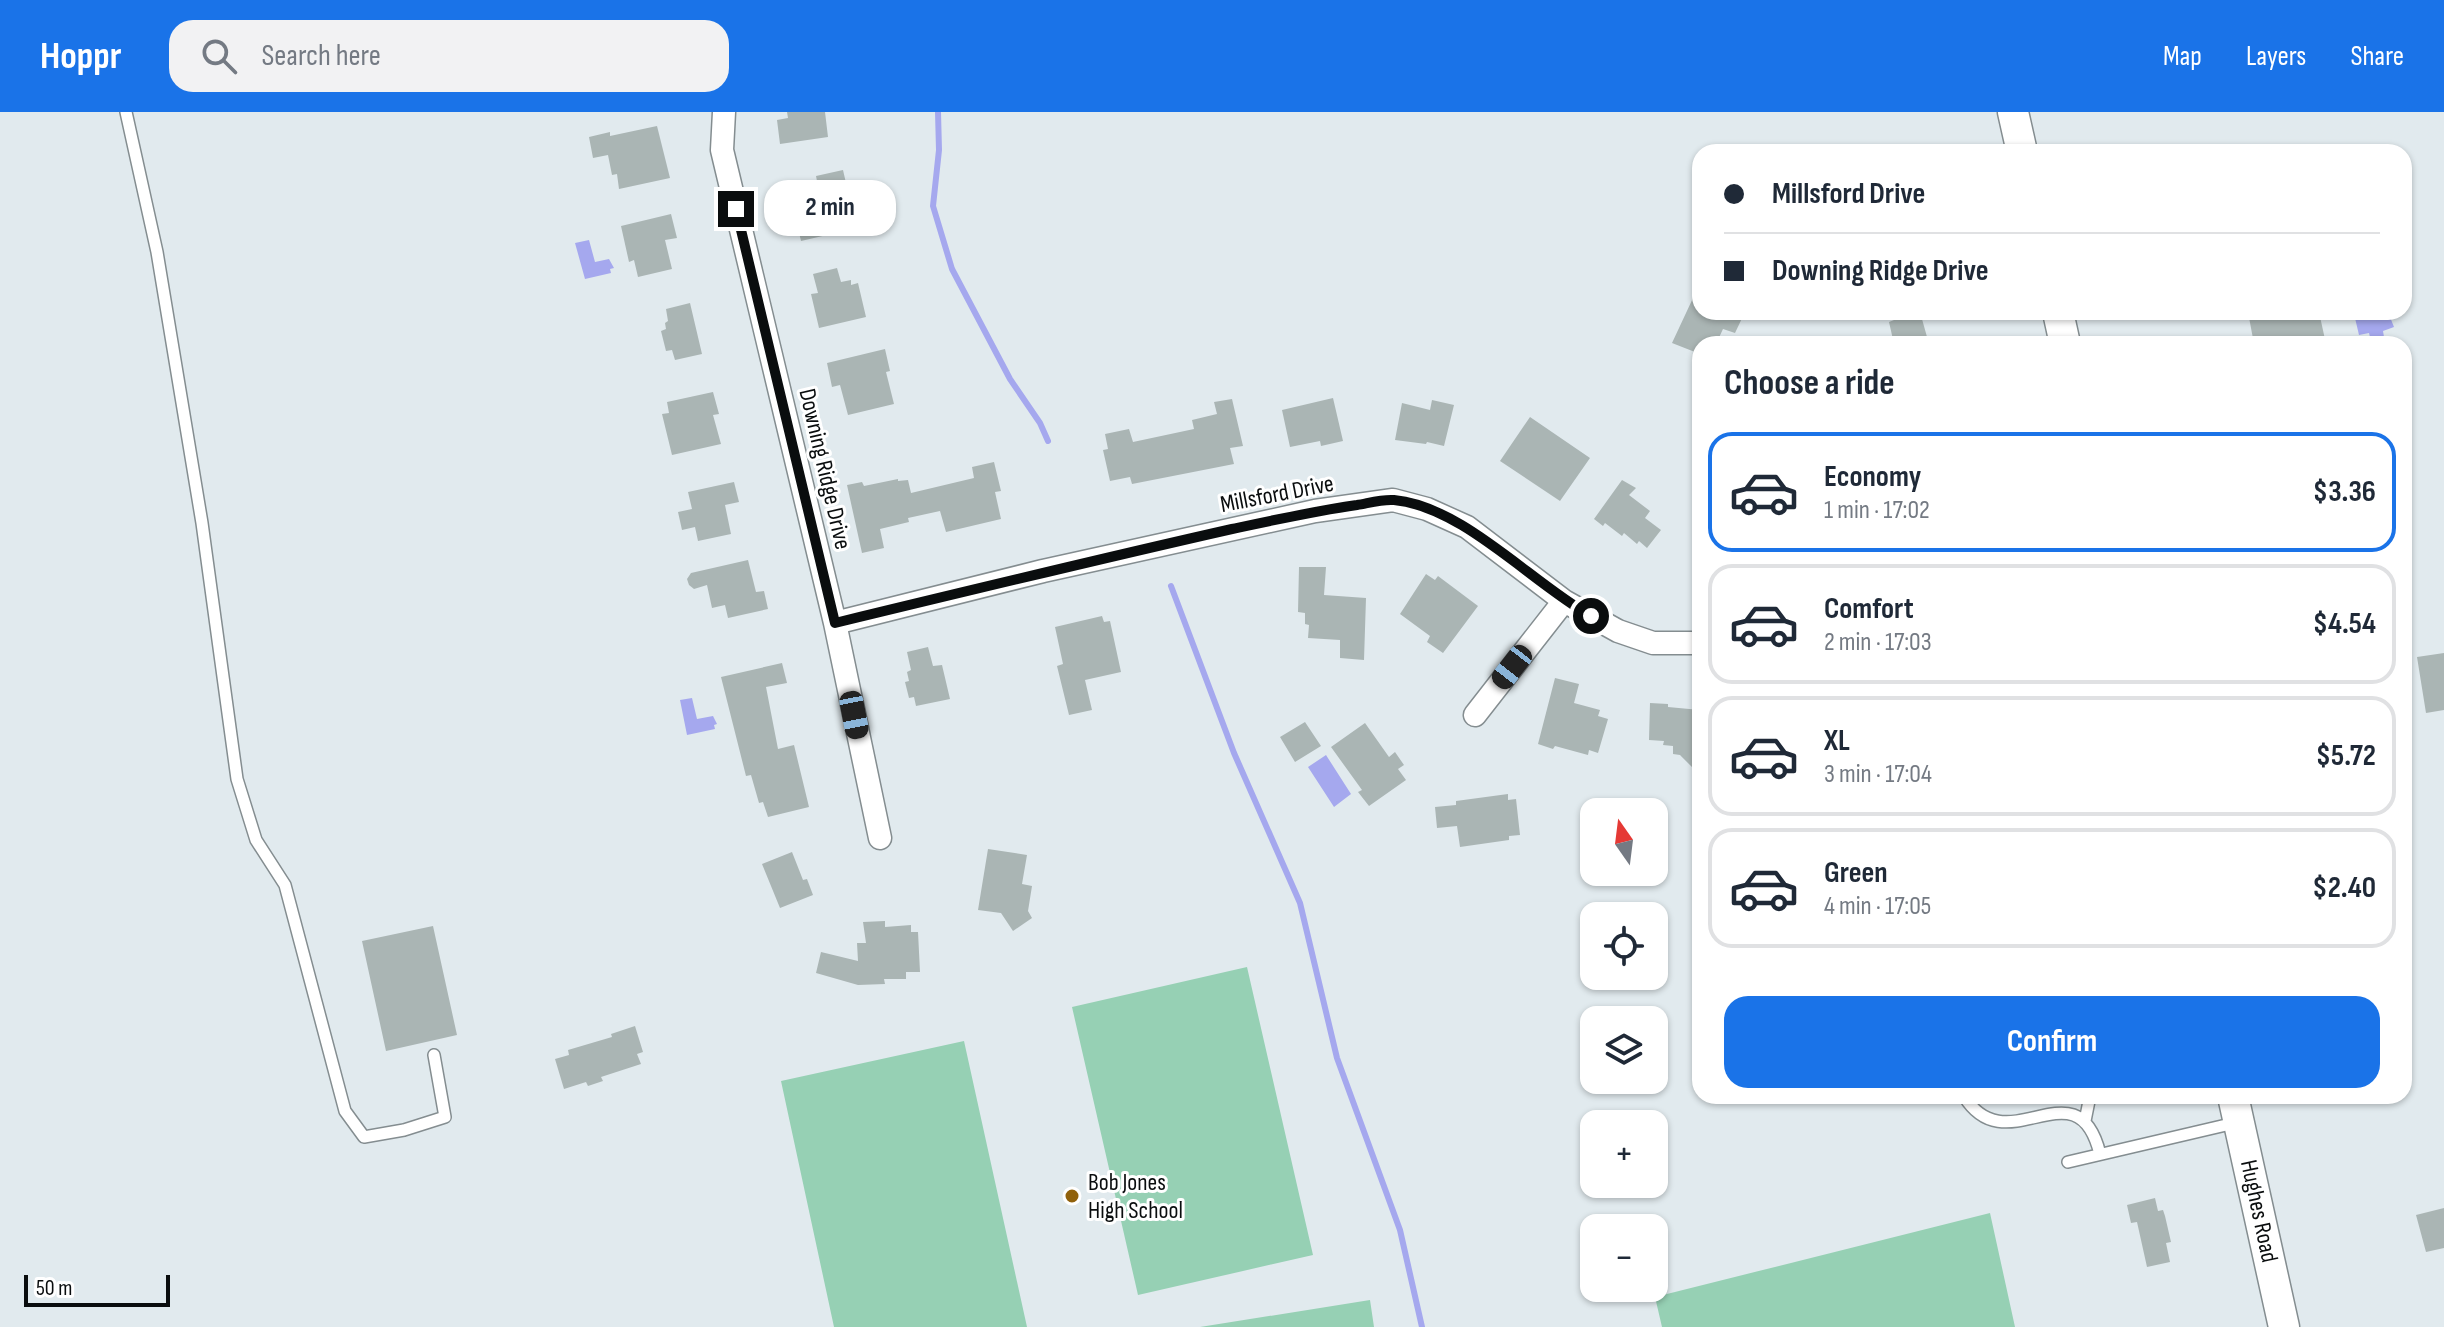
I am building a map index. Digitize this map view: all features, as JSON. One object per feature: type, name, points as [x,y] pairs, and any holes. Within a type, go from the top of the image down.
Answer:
[{"type":"main road","points":[[2013,112],[2020,144]]},
{"type":"main road","name":"Hughes Road","points":[[2236,1109],[2284,1327]]},
{"type":"street","name":"Downing Ridge Drive","points":[[724,112],[722,150],[835,623],[880,838]]},
{"type":"street","name":"Millsford Drive","points":[[835,623],[1043,571],[1300,514],[1393,500],[1427,509],[1467,527],[1564,601],[1618,631],[1653,643],[1692,643]]},
{"type":"street","points":[[1475,715],[1564,601]]},
{"type":"lane","points":[[126,112],[157,252],[200,508],[237,779],[256,840],[285,885],[345,1111],[364,1137],[404,1130],[445,1117],[434,1055]]},
{"type":"lane","points":[[1970,1104],[1994,1121],[2006,1123],[2067,1112],[2085,1121],[2094,1133],[2100,1154]]},
{"type":"lane","points":[[2085,1121],[2088,1104]]},
{"type":"lane","points":[[2068,1162],[2236,1109]]},
{"type":"green space","points":[[1247,967],[1313,1255],[1138,1295],[1072,1007]]},
{"type":"green space","points":[[964,1041],[1027,1327],[834,1327],[781,1081]]},
{"type":"green space","points":[[1990,1213],[2015,1327],[1662,1327],[1656,1302],[1668,1302],[1668,1294]]},
{"type":"green space","points":[[1370,1300],[1374,1327],[1200,1327]]},
{"type":"water","points":[[589,240],[595,262],[609,259],[614,268],[610,269],[611,273],[585,279],[575,243]]},
{"type":"water","points":[[2355,320],[2391,320],[2394,327],[2383,331],[2384,336],[2370,336],[2369,333],[2359,335]]},
{"type":"water","points":[[692,698],[697,719],[713,716],[717,724],[714,725],[715,729],[687,735],[680,700]]},
{"type":"water","points":[[1326,755],[1351,794],[1334,807],[1308,767]]},
{"type":"building","points":[[787,112],[825,112],[828,137],[780,144],[777,120],[788,118]]},
{"type":"building","points":[[657,126],[670,178],[619,189],[617,174],[612,175],[608,155],[593,158],[589,137]]},
{"type":"building","points":[[843,170],[849,196],[883,195],[884,202],[853,210],[857,228],[801,241],[796,220],[815,215],[809,188],[818,186],[816,176]]},
{"type":"building","points":[[671,214],[677,238],[665,240],[672,269],[638,277],[634,260],[629,262],[621,226]]},
{"type":"building","points":[[837,268],[841,282],[851,280],[851,285],[858,283],[866,317],[819,328],[811,294],[818,293],[813,274]]},
{"type":"building","points":[[1692,300],[1692,320],[1741,320],[1735,333],[1723,329],[1720,336],[1692,336],[1692,351],[1672,343]]},
{"type":"building","points":[[690,303],[702,354],[675,360],[672,350],[666,351],[661,331],[666,329],[665,323],[668,321],[666,309]]},
{"type":"building","points":[[1922,320],[1927,336],[1892,336],[1889,322]]},
{"type":"building","points":[[2250,320],[2321,320],[2324,336],[2252,336]]},
{"type":"building","points":[[885,349],[890,371],[886,372],[894,404],[848,415],[840,385],[832,387],[827,363]]},
{"type":"building","points":[[713,392],[719,414],[713,415],[721,444],[672,455],[662,414],[669,413],[667,402]]},
{"type":"building","points":[[1333,398],[1343,441],[1321,446],[1320,441],[1290,447],[1282,410]]},
{"type":"building","points":[[1232,399],[1243,446],[1230,448],[1234,464],[1132,484],[1130,477],[1110,481],[1103,450],[1108,449],[1105,434],[1129,429],[1133,442],[1194,429],[1192,420],[1217,414],[1214,402]]},
{"type":"building","points":[[1432,400],[1454,405],[1444,446],[1395,440],[1402,403],[1430,410]]},
{"type":"building","points":[[1530,417],[1590,458],[1560,501],[1500,461]]},
{"type":"building","points":[[994,462],[1001,491],[995,492],[1001,519],[946,532],[940,511],[908,518],[909,522],[880,529],[884,548],[862,553],[847,485],[908,480],[911,493],[974,478],[972,467]]},
{"type":"building","points":[[1622,480],[1636,488],[1629,495],[1650,511],[1645,518],[1661,530],[1647,548],[1594,519]]},
{"type":"building","points":[[734,482],[739,502],[725,505],[731,534],[698,541],[695,527],[682,530],[678,512],[692,509],[688,492]]},
{"type":"building","points":[[748,560],[756,592],[764,591],[768,609],[728,618],[725,605],[712,608],[707,585],[694,589],[689,585],[687,579],[691,573]]},
{"type":"building","points":[[1299,567],[1326,567],[1324,595],[1366,598],[1364,660],[1340,658],[1340,640],[1308,638],[1309,625],[1305,624],[1305,613],[1298,612]]},
{"type":"building","points":[[1426,574],[1435,580],[1438,576],[1478,606],[1443,653],[1427,642],[1430,636],[1400,614]]},
{"type":"building","points":[[1102,616],[1104,622],[1110,621],[1121,672],[1085,680],[1092,710],[1069,715],[1057,666],[1063,664],[1055,627]]},
{"type":"building","points":[[928,647],[933,666],[942,665],[950,699],[916,706],[914,697],[909,698],[905,682],[909,681],[907,672],[911,670],[907,652]]},
{"type":"building","points":[[2444,653],[2444,710],[2426,713],[2417,657]]},
{"type":"building","points":[[782,663],[787,683],[766,687],[778,749],[794,745],[809,807],[768,817],[763,802],[759,803],[751,775],[746,776],[721,677]]},
{"type":"building","points":[[1555,678],[1579,684],[1574,703],[1600,710],[1598,716],[1608,719],[1598,753],[1589,750],[1588,755],[1538,744]]},
{"type":"building","points":[[1650,703],[1692,709],[1692,767],[1680,755],[1673,754],[1673,746],[1663,745],[1664,741],[1649,740]]},
{"type":"building","points":[[1305,722],[1321,746],[1295,762],[1280,737]]},
{"type":"building","points":[[1365,723],[1389,757],[1395,752],[1404,765],[1398,769],[1406,780],[1369,806],[1358,792],[1362,790],[1331,747]]},
{"type":"building","points":[[1508,794],[1508,800],[1516,799],[1520,835],[1509,836],[1509,840],[1460,847],[1457,826],[1437,828],[1435,807]]},
{"type":"building","points":[[988,849],[1027,855],[1022,884],[1032,886],[1028,911],[1032,918],[1013,931],[1001,913],[978,910]]},
{"type":"building","points":[[792,852],[803,880],[807,879],[813,895],[780,908],[762,864]]},
{"type":"building","points":[[885,921],[885,927],[911,925],[911,932],[918,932],[920,972],[906,972],[906,979],[884,979],[885,984],[858,985],[816,973],[821,952],[858,961],[857,943],[866,943],[863,922]]},
{"type":"building","points":[[433,926],[457,1035],[386,1051],[362,941]]},
{"type":"building","points":[[635,1026],[643,1052],[637,1054],[641,1064],[601,1077],[603,1081],[588,1086],[586,1082],[564,1089],[555,1059],[569,1055],[568,1050],[612,1037],[611,1034]]},
{"type":"building","points":[[2155,1198],[2158,1211],[2163,1210],[2165,1216],[2171,1242],[2166,1243],[2170,1262],[2147,1267],[2137,1222],[2131,1223],[2127,1205]]},
{"type":"building","points":[[2444,1208],[2444,1248],[2426,1252],[2416,1215]]},
{"type":"waterway","points":[[938,112],[939,150],[933,206],[952,269],[1010,379],[1040,423],[1048,441]]},
{"type":"waterway","points":[[1171,586],[1234,753],[1300,903],[1337,1058],[1400,1230],[1422,1327]]},
{"type":"place","name":"Bob Jones High School","points":[[1072,1196]]},
{"type":"route","points":[[736,209],[835,623],[1043,571],[1255,524],[1315,511],[1393,500],[1427,509],[1467,527],[1564,601],[1591,616]]}]
